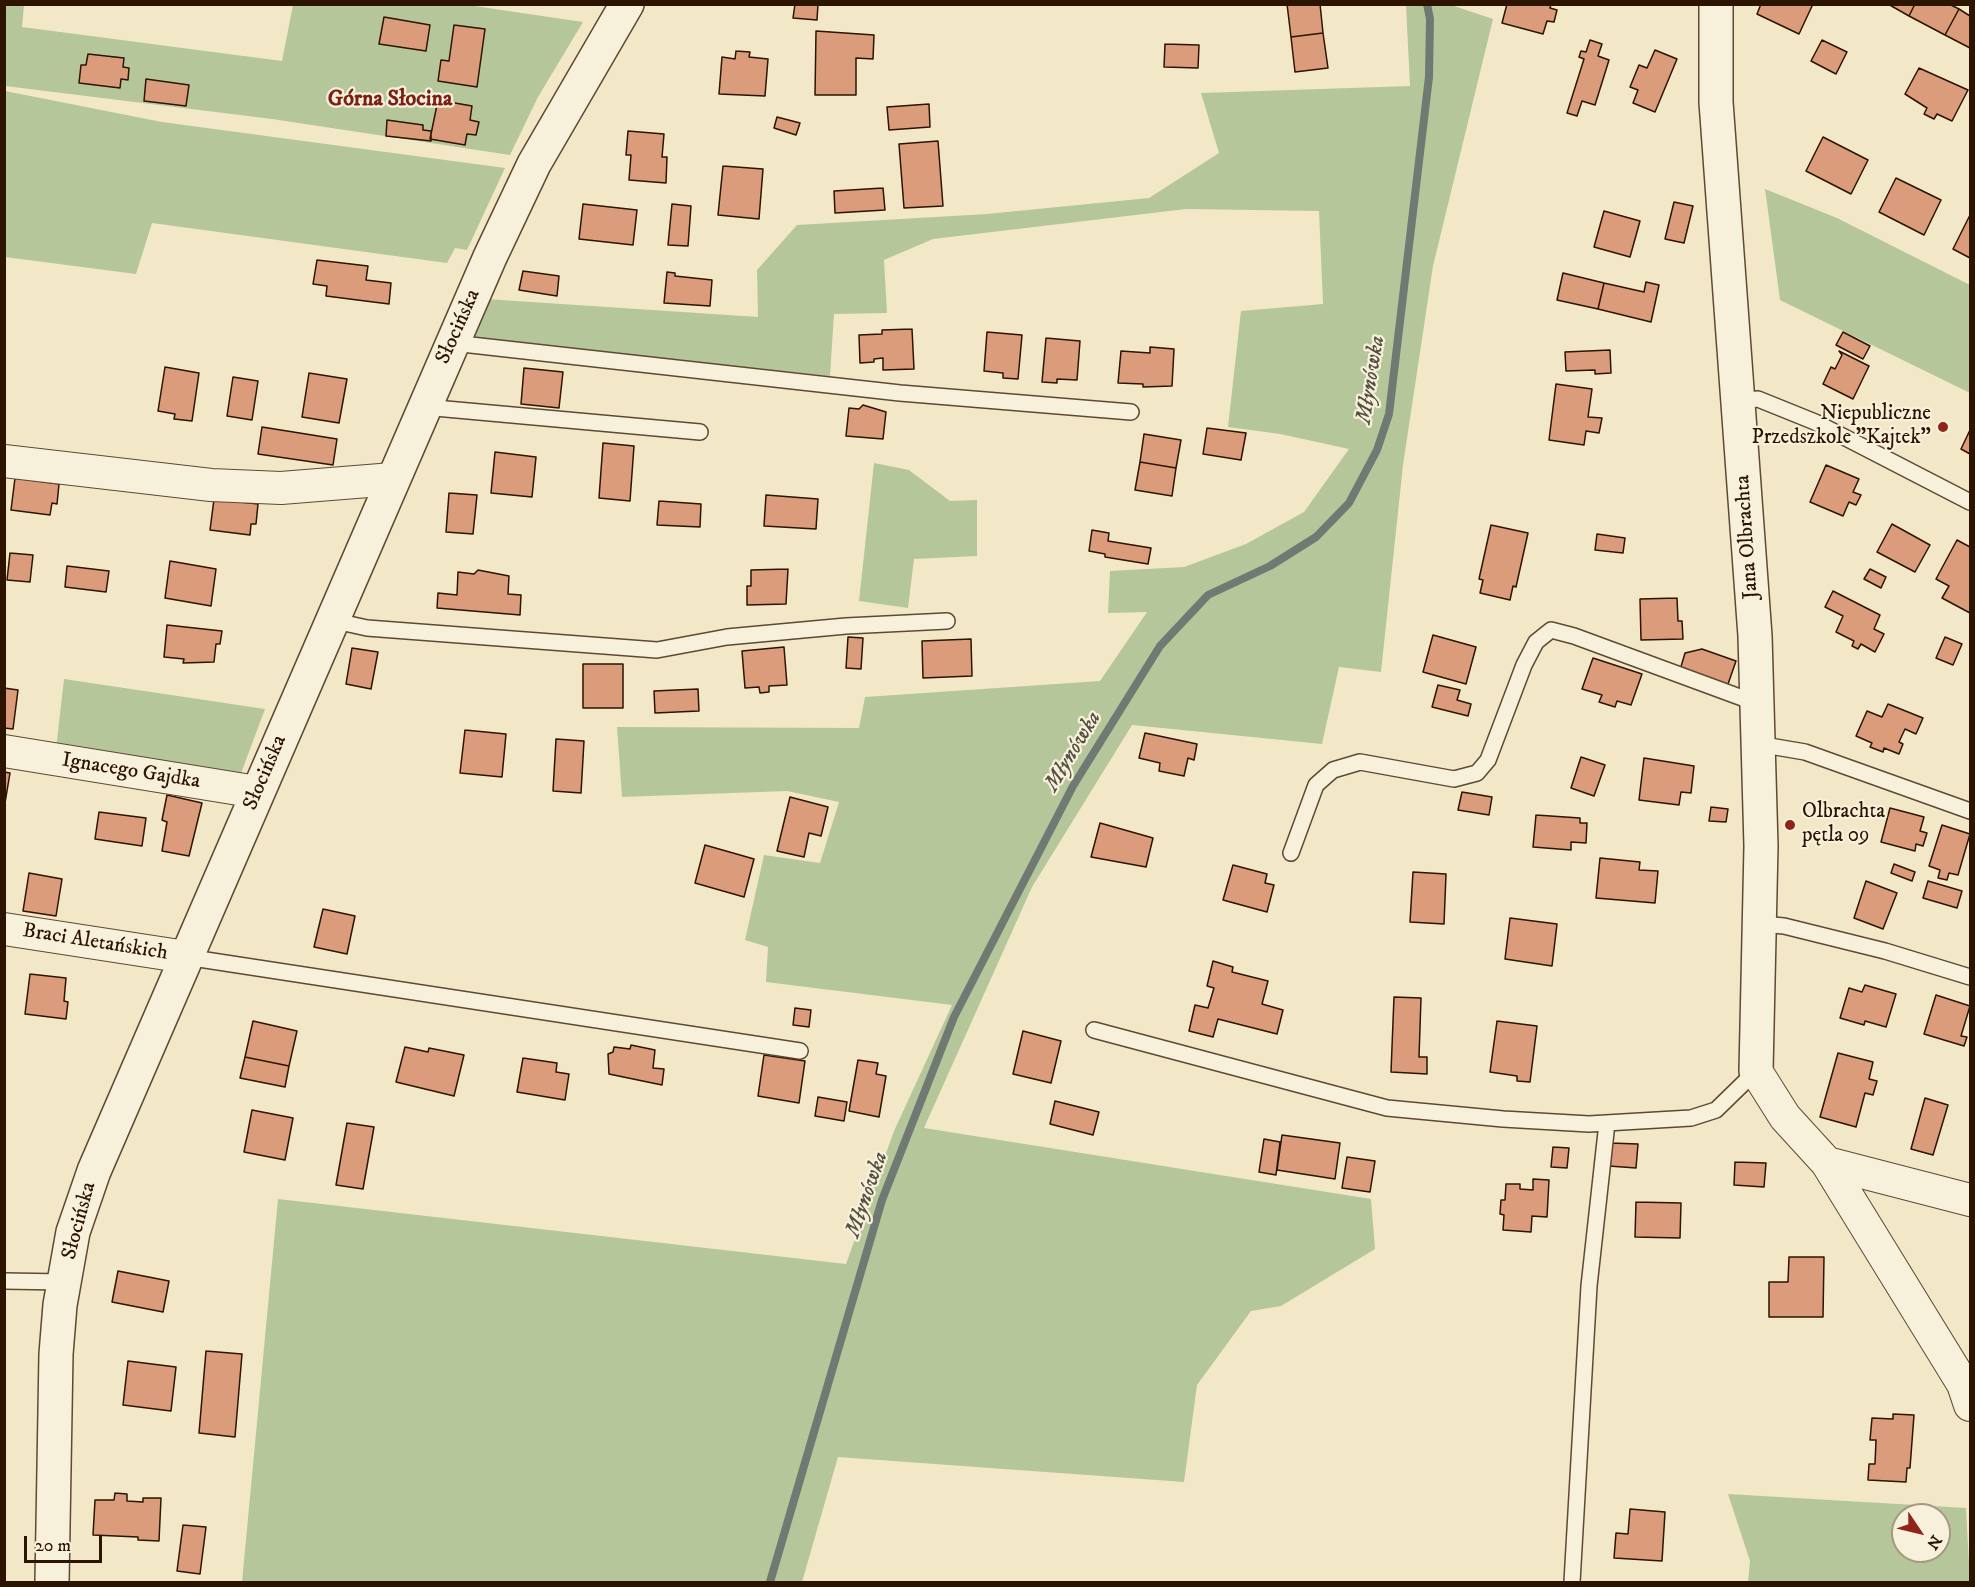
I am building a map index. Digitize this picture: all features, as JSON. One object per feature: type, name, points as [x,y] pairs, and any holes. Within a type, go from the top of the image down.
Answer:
[{"type":"street","name":"Słocińska","points":[[52,1582],[56,1354],[64,1282],[73,1232],[94,1172],[331,621],[534,164],[627,4]]},
{"type":"street","name":"Jana Olbrachta","points":[[1716,4],[1716,102],[1748,525],[1758,744],[1761,924],[1756,1071]]},
{"type":"street","points":[[4,461],[211,485],[281,488],[393,479]]},
{"type":"street","name":"Ignacego Gajdka","points":[[4,751],[257,792]]},
{"type":"street","name":"Braci Aletańskich","points":[[4,929],[186,957]]},
{"type":"street","points":[[1756,1071],[1785,1117],[1827,1162],[1963,1384],[1971,1405]]},
{"type":"street","points":[[1827,1162],[1971,1200]]},
{"type":"lane","points":[[453,343],[900,393],[1131,412]]},
{"type":"lane","points":[[1738,401],[1758,399],[1815,422],[1971,502]]},
{"type":"lane","points":[[424,408],[700,432]]},
{"type":"lane","points":[[331,621],[367,628],[657,650],[727,637],[846,626],[947,621]]},
{"type":"lane","points":[[1291,853],[1316,785],[1333,770],[1360,762],[1454,779],[1477,773],[1488,760],[1524,665],[1536,642],[1551,630],[1574,636],[1756,703]]},
{"type":"lane","points":[[1758,744],[1805,752],[1971,811]]},
{"type":"lane","points":[[1761,924],[1784,926],[1885,951],[1971,977]]},
{"type":"lane","points":[[186,957],[800,1051]]},
{"type":"lane","points":[[1094,1030],[1387,1108],[1503,1119],[1606,1123],[1691,1118],[1716,1110],[1756,1071]]},
{"type":"lane","points":[[1572,1582],[1589,1286],[1606,1123]]},
{"type":"lane","points":[[4,1281],[64,1282]]},
{"type":"green space","points":[[461,4],[583,22],[538,97],[510,155],[272,119],[5,86],[5,5],[24,5],[22,27],[282,61],[293,5]]},
{"type":"green space","points":[[1406,5],[1451,5],[1493,19],[1433,266],[1403,465],[1381,672],[1339,667],[1322,744],[1132,725],[1032,887],[924,1128],[1371,1199],[1375,1249],[1281,1306],[1251,1311],[1197,1385],[1184,1482],[838,1457],[802,1582],[242,1582],[278,1199],[846,1264],[894,1131],[952,1005],[766,982],[768,947],[745,940],[764,855],[820,863],[839,802],[787,791],[622,797],[617,727],[859,728],[865,697],[1100,681],[1147,612],[1108,613],[1110,571],[1184,567],[1246,544],[1304,512],[1349,449],[1280,434],[1228,427],[1241,311],[1323,304],[1319,211],[1186,209],[933,239],[884,260],[887,313],[834,314],[830,376],[485,340],[472,336],[486,299],[758,317],[757,270],[797,225],[987,214],[1149,198],[1219,153],[1201,93],[1410,86]]},
{"type":"green space","points":[[5,91],[162,122],[505,168],[467,250],[455,248],[447,263],[152,223],[136,274],[5,257]]},
{"type":"green space","points":[[1765,189],[1837,218],[1970,285],[1970,393],[1780,300]]},
{"type":"green space","points":[[874,463],[909,470],[950,501],[977,500],[977,556],[914,559],[908,608],[859,601]]},
{"type":"green space","points":[[64,679],[265,709],[240,776],[56,749]]},
{"type":"green space","points":[[1728,1494],[1891,1504],[1891,1563],[1951,1563],[1951,1507],[1966,1508],[1970,1582],[1748,1582],[1750,1561]]},
{"type":"building","points":[[795,4],[818,4],[817,20],[793,18]]},
{"type":"building","points":[[1287,4],[1320,4],[1323,33],[1291,37]]},
{"type":"building","points":[[1507,4],[1551,4],[1550,8],[1557,10],[1554,22],[1547,21],[1543,34],[1502,23]]},
{"type":"building","points":[[1761,4],[1813,4],[1799,34],[1757,14]]},
{"type":"building","points":[[1888,4],[1915,4],[1909,16]]},
{"type":"building","points":[[1915,4],[1949,4],[1959,9],[1945,35],[1909,16]]},
{"type":"building","points":[[1959,9],[1970,16],[1970,48],[1945,35]]},
{"type":"building","points":[[384,17],[430,25],[426,51],[379,44]]},
{"type":"building","points":[[454,25],[485,29],[477,87],[438,81],[441,60],[449,61]]},
{"type":"building","points":[[816,31],[874,35],[873,59],[856,58],[856,95],[815,95]]},
{"type":"building","points":[[1323,33],[1328,68],[1295,72],[1291,37]]},
{"type":"building","points":[[1590,40],[1602,44],[1598,56],[1609,60],[1595,105],[1582,101],[1577,116],[1567,113],[1584,59],[1579,57],[1581,51],[1586,52]]},
{"type":"building","points":[[1822,40],[1847,52],[1836,74],[1811,61]]},
{"type":"building","points":[[1165,44],[1199,45],[1198,68],[1164,67]]},
{"type":"building","points":[[1655,50],[1677,59],[1655,112],[1633,103],[1638,90],[1630,87],[1639,65],[1647,68]]},
{"type":"building","points":[[736,51],[750,52],[749,57],[768,59],[765,96],[719,94],[722,57],[735,59]]},
{"type":"building","points":[[88,54],[124,58],[123,67],[129,68],[128,80],[121,79],[120,88],[79,83],[81,65],[86,65]]},
{"type":"building","points":[[1919,68],[1968,90],[1952,121],[1937,114],[1934,119],[1924,114],[1927,108],[1905,94]]},
{"type":"building","points":[[146,79],[189,85],[186,106],[144,101]]},
{"type":"building","points":[[438,100],[472,106],[470,120],[479,122],[476,135],[467,134],[465,145],[430,139]]},
{"type":"building","points":[[929,104],[930,127],[889,130],[887,107]]},
{"type":"building","points":[[777,117],[800,123],[796,135],[774,128]]},
{"type":"building","points":[[387,120],[423,125],[423,130],[431,131],[431,141],[386,136]]},
{"type":"building","points":[[628,131],[664,134],[662,157],[667,157],[666,183],[629,180],[631,155],[626,155]]},
{"type":"building","points":[[1823,137],[1868,160],[1851,194],[1806,171]]},
{"type":"building","points":[[938,141],[943,206],[904,208],[899,144]]},
{"type":"building","points":[[723,166],[763,169],[759,219],[718,215]]},
{"type":"building","points":[[1896,178],[1941,200],[1924,235],[1879,212]]},
{"type":"building","points":[[883,188],[885,210],[835,213],[834,191]]},
{"type":"building","points":[[1674,202],[1693,206],[1684,243],[1665,239]]},
{"type":"building","points":[[583,204],[637,210],[633,245],[579,239]]},
{"type":"building","points":[[672,204],[691,206],[688,246],[668,245]]},
{"type":"building","points":[[1604,211],[1640,221],[1630,257],[1594,247]]},
{"type":"building","points":[[1970,215],[1970,258],[1953,249]]},
{"type":"building","points":[[317,260],[368,266],[366,280],[391,283],[389,304],[326,296],[327,286],[313,284]]},
{"type":"building","points":[[523,271],[559,276],[557,296],[519,290]]},
{"type":"building","points":[[667,272],[675,273],[675,276],[712,280],[710,306],[664,303]]},
{"type":"building","points":[[1563,273],[1604,283],[1598,309],[1557,300]]},
{"type":"building","points":[[1646,282],[1659,285],[1651,322],[1598,309],[1604,283],[1644,292]]},
{"type":"building","points":[[912,329],[914,369],[883,370],[883,358],[874,359],[874,362],[860,363],[859,335],[882,334],[882,330]]},
{"type":"building","points":[[987,332],[1022,335],[1018,379],[1003,378],[1003,373],[984,371]]},
{"type":"building","points":[[1843,332],[1870,346],[1863,359],[1836,345]]},
{"type":"building","points":[[1046,338],[1080,341],[1077,380],[1057,379],[1057,383],[1042,382]]},
{"type":"building","points":[[1150,347],[1174,349],[1172,386],[1143,387],[1143,384],[1118,383],[1121,351],[1150,353]]},
{"type":"building","points":[[1610,350],[1611,373],[1595,374],[1595,370],[1566,371],[1565,352]]},
{"type":"building","points":[[1839,351],[1869,366],[1853,399],[1823,384],[1831,367],[1835,369],[1842,355]]},
{"type":"building","points":[[165,367],[199,373],[192,421],[174,419],[175,414],[158,411]]},
{"type":"building","points":[[524,368],[563,372],[559,408],[521,404]]},
{"type":"building","points":[[309,373],[347,379],[339,423],[302,417]]},
{"type":"building","points":[[233,377],[258,381],[252,420],[227,416]]},
{"type":"building","points":[[1556,384],[1592,389],[1588,417],[1602,418],[1599,433],[1586,431],[1584,445],[1549,440]]},
{"type":"building","points":[[863,405],[886,412],[883,439],[846,436],[849,408],[859,409]]},
{"type":"building","points":[[262,427],[337,439],[333,465],[258,454]]},
{"type":"building","points":[[1207,428],[1246,433],[1241,460],[1203,454]]},
{"type":"building","points":[[1970,430],[1970,454],[1961,449]]},
{"type":"building","points":[[1144,434],[1181,440],[1176,468],[1140,462]]},
{"type":"building","points":[[603,443],[634,446],[630,501],[599,498]]},
{"type":"building","points":[[495,452],[536,457],[532,497],[491,493]]},
{"type":"building","points":[[1140,462],[1176,468],[1172,496],[1135,490]]},
{"type":"building","points":[[1826,465],[1859,479],[1853,492],[1861,495],[1856,505],[1849,502],[1843,516],[1810,502]]},
{"type":"building","points":[[15,478],[59,484],[57,504],[52,503],[50,515],[11,510]]},
{"type":"building","points":[[449,493],[477,495],[473,534],[446,532]]},
{"type":"building","points":[[766,495],[818,499],[816,529],[764,526]]},
{"type":"building","points":[[214,499],[258,504],[256,524],[251,524],[250,535],[210,530]]},
{"type":"building","points":[[659,501],[701,504],[700,527],[657,525]]},
{"type":"building","points":[[1892,524],[1930,545],[1915,572],[1877,552]]},
{"type":"building","points":[[1491,525],[1528,533],[1516,587],[1513,586],[1510,600],[1480,593],[1483,580],[1479,579]]},
{"type":"building","points":[[1092,530],[1109,533],[1108,541],[1151,548],[1148,564],[1105,557],[1105,554],[1089,551]]},
{"type":"building","points":[[1597,534],[1625,538],[1623,553],[1595,550]]},
{"type":"building","points":[[1957,540],[1970,547],[1970,613],[1942,598],[1949,586],[1936,579]]},
{"type":"building","points":[[10,553],[33,555],[30,582],[7,580]]},
{"type":"building","points":[[170,561],[216,569],[211,606],[165,598]]},
{"type":"building","points":[[67,566],[109,571],[106,592],[65,587]]},
{"type":"building","points":[[788,569],[786,604],[747,605],[747,586],[751,586],[751,570]]},
{"type":"building","points":[[1870,569],[1886,577],[1881,588],[1864,579]]},
{"type":"building","points":[[478,570],[509,576],[508,594],[521,595],[520,615],[437,608],[438,593],[457,595],[458,572],[474,574]]},
{"type":"building","points":[[1833,591],[1880,615],[1874,629],[1884,634],[1875,652],[1861,644],[1858,649],[1852,646],[1854,641],[1836,632],[1843,616],[1825,607]]},
{"type":"building","points":[[1677,598],[1678,621],[1682,621],[1683,639],[1641,640],[1640,599]]},
{"type":"building","points":[[167,625],[222,631],[220,644],[216,644],[214,662],[183,663],[184,659],[164,657]]},
{"type":"building","points":[[1433,635],[1476,647],[1466,684],[1423,672]]},
{"type":"building","points":[[848,637],[863,638],[861,669],[846,668]]},
{"type":"building","points":[[1945,637],[1962,644],[1953,665],[1936,658]]},
{"type":"building","points":[[971,639],[972,676],[923,678],[922,641]]},
{"type":"building","points":[[784,647],[787,685],[769,686],[769,692],[760,693],[759,687],[745,688],[742,651]]},
{"type":"building","points":[[352,648],[378,652],[371,689],[346,684]]},
{"type":"building","points":[[1702,649],[1736,661],[1727,687],[1680,670],[1685,653]]},
{"type":"building","points":[[1593,658],[1642,674],[1631,705],[1617,701],[1615,707],[1599,702],[1602,695],[1582,689]]},
{"type":"building","points":[[583,664],[623,664],[623,708],[583,708]]},
{"type":"building","points":[[1438,685],[1460,690],[1457,700],[1471,704],[1468,716],[1432,707]]},
{"type":"building","points":[[4,688],[18,690],[13,729],[4,728]]},
{"type":"building","points":[[698,689],[699,711],[655,713],[654,691]]},
{"type":"building","points":[[1888,704],[1923,718],[1916,734],[1905,729],[1899,742],[1903,744],[1899,754],[1884,748],[1883,752],[1870,747],[1872,743],[1856,736],[1867,711],[1882,717]]},
{"type":"building","points":[[465,730],[506,734],[502,777],[460,773]]},
{"type":"building","points":[[1145,733],[1197,744],[1194,760],[1188,758],[1184,776],[1159,771],[1160,763],[1139,758]]},
{"type":"building","points":[[556,739],[584,741],[581,793],[553,791]]},
{"type":"building","points":[[1581,757],[1605,765],[1594,796],[1571,788]]},
{"type":"building","points":[[1644,758],[1694,766],[1691,793],[1681,792],[1679,805],[1639,800]]},
{"type":"building","points":[[4,772],[10,773],[4,809]]},
{"type":"building","points":[[1462,792],[1492,797],[1489,815],[1458,810]]},
{"type":"building","points":[[167,795],[202,803],[189,856],[162,851],[167,822],[162,820]]},
{"type":"building","points":[[790,797],[828,807],[821,836],[809,833],[804,857],[777,851]]},
{"type":"building","points":[[1711,807],[1728,809],[1726,822],[1709,821]]},
{"type":"building","points":[[1890,808],[1924,817],[1920,831],[1927,833],[1923,846],[1916,844],[1915,851],[1881,842]]},
{"type":"building","points":[[99,812],[146,818],[142,846],[95,839]]},
{"type":"building","points":[[1536,815],[1580,818],[1580,823],[1587,823],[1586,843],[1571,842],[1571,850],[1533,847]]},
{"type":"building","points":[[1100,823],[1153,838],[1146,867],[1091,857]]},
{"type":"building","points":[[1942,825],[1970,834],[1958,875],[1949,873],[1947,880],[1938,878],[1940,870],[1929,866]]},
{"type":"building","points":[[705,845],[754,859],[744,897],[695,883]]},
{"type":"building","points":[[1600,858],[1640,862],[1639,870],[1658,871],[1655,903],[1596,898]]},
{"type":"building","points":[[1894,864],[1915,872],[1912,881],[1891,873]]},
{"type":"building","points":[[1233,865],[1267,874],[1265,883],[1274,885],[1267,912],[1223,900]]},
{"type":"building","points":[[1413,872],[1446,874],[1444,924],[1410,922]]},
{"type":"building","points":[[29,873],[62,879],[56,916],[23,911]]},
{"type":"building","points":[[1866,881],[1897,893],[1883,929],[1854,918]]},
{"type":"building","points":[[1928,881],[1962,891],[1957,908],[1923,898]]},
{"type":"building","points":[[323,909],[355,916],[347,954],[314,947]]},
{"type":"building","points":[[1510,918],[1557,924],[1552,966],[1505,959]]},
{"type":"building","points":[[1213,961],[1233,967],[1232,972],[1268,981],[1262,1004],[1283,1010],[1277,1034],[1218,1019],[1213,1037],[1189,1031],[1195,1005],[1208,1008],[1214,988],[1207,986]]},
{"type":"building","points":[[30,974],[66,978],[64,1001],[68,1002],[66,1019],[25,1014]]},
{"type":"building","points":[[1865,985],[1896,994],[1886,1027],[1865,1021],[1864,1025],[1840,1018],[1849,988],[1862,992]]},
{"type":"building","points":[[1936,995],[1970,1006],[1961,1036],[1967,1037],[1964,1046],[1924,1034]]},
{"type":"building","points":[[1394,997],[1421,998],[1419,1057],[1427,1057],[1427,1074],[1391,1072]]},
{"type":"building","points":[[795,1008],[811,1010],[809,1027],[793,1025]]},
{"type":"building","points":[[253,1021],[297,1031],[289,1066],[245,1057]]},
{"type":"building","points":[[1497,1021],[1537,1026],[1530,1082],[1517,1081],[1517,1076],[1490,1072]]},
{"type":"building","points":[[1023,1031],[1061,1041],[1051,1083],[1013,1074]]},
{"type":"building","points":[[631,1045],[655,1050],[653,1068],[664,1069],[662,1085],[609,1074],[608,1054],[613,1052],[614,1047],[630,1049]]},
{"type":"building","points":[[405,1047],[428,1052],[429,1048],[464,1055],[454,1096],[396,1082]]},
{"type":"building","points":[[1838,1053],[1873,1062],[1869,1079],[1877,1081],[1873,1095],[1865,1093],[1856,1127],[1820,1117]]},
{"type":"building","points":[[764,1055],[805,1061],[799,1103],[758,1096]]},
{"type":"building","points":[[245,1057],[289,1066],[285,1087],[240,1078]]},
{"type":"building","points":[[523,1058],[557,1063],[556,1072],[569,1074],[565,1100],[517,1092]]},
{"type":"building","points":[[858,1060],[878,1063],[876,1074],[886,1076],[879,1117],[849,1111]]},
{"type":"building","points":[[818,1097],[847,1102],[844,1121],[815,1116]]},
{"type":"building","points":[[1925,1098],[1948,1105],[1933,1155],[1911,1149]]},
{"type":"building","points":[[1055,1101],[1099,1112],[1093,1135],[1050,1124]]},
{"type":"building","points":[[252,1110],[293,1118],[285,1160],[244,1152]]},
{"type":"building","points":[[347,1123],[374,1127],[363,1189],[336,1185]]},
{"type":"building","points":[[1282,1135],[1340,1143],[1335,1179],[1277,1170]]},
{"type":"building","points":[[1264,1139],[1280,1142],[1276,1175],[1259,1172]]},
{"type":"building","points":[[1610,1143],[1638,1144],[1636,1168],[1609,1166]]},
{"type":"building","points":[[1553,1147],[1569,1148],[1567,1168],[1551,1167]]},
{"type":"building","points":[[1347,1157],[1375,1161],[1370,1192],[1342,1188]]},
{"type":"building","points":[[1735,1162],[1766,1163],[1764,1187],[1734,1185]]},
{"type":"building","points":[[1533,1179],[1549,1180],[1547,1217],[1532,1216],[1531,1232],[1503,1230],[1504,1215],[1500,1214],[1501,1200],[1505,1200],[1506,1184],[1520,1184],[1520,1189],[1533,1190]]},
{"type":"building","points":[[1636,1202],[1681,1203],[1680,1238],[1635,1237]]},
{"type":"building","points":[[1789,1257],[1824,1257],[1823,1317],[1769,1317],[1769,1282],[1788,1282]]},
{"type":"building","points":[[118,1271],[169,1281],[163,1312],[112,1302]]},
{"type":"building","points":[[206,1351],[242,1354],[235,1437],[199,1433]]},
{"type":"building","points":[[128,1361],[176,1367],[171,1411],[123,1405]]},
{"type":"building","points":[[1893,1414],[1914,1415],[1910,1468],[1907,1468],[1906,1482],[1868,1480],[1869,1464],[1875,1464],[1876,1440],[1870,1440],[1872,1418],[1893,1419]]},
{"type":"building","points":[[115,1493],[127,1494],[127,1501],[143,1502],[143,1498],[161,1498],[159,1541],[138,1540],[138,1537],[93,1535],[95,1500],[114,1500]]},
{"type":"building","points":[[1630,1509],[1665,1512],[1662,1561],[1614,1558],[1616,1533],[1628,1534]]},
{"type":"building","points":[[183,1525],[206,1527],[200,1574],[177,1571]]},
{"type":"waterway","name":"Młynówka","points":[[770,1582],[882,1200],[954,1017],[1073,786],[1160,646],[1208,595],[1270,566],[1316,537],[1349,503],[1377,450],[1389,414],[1429,77],[1430,19],[1427,4]]},
{"type":"place","name":"Niepubliczne Przedszkole \"Kajtek\"","points":[[1943,427]]},
{"type":"place","name":"Olbrachta pętla 09","points":[[1790,825]]},
{"type":"district","name":"Górna Słocina","points":[[390,100]]}]
